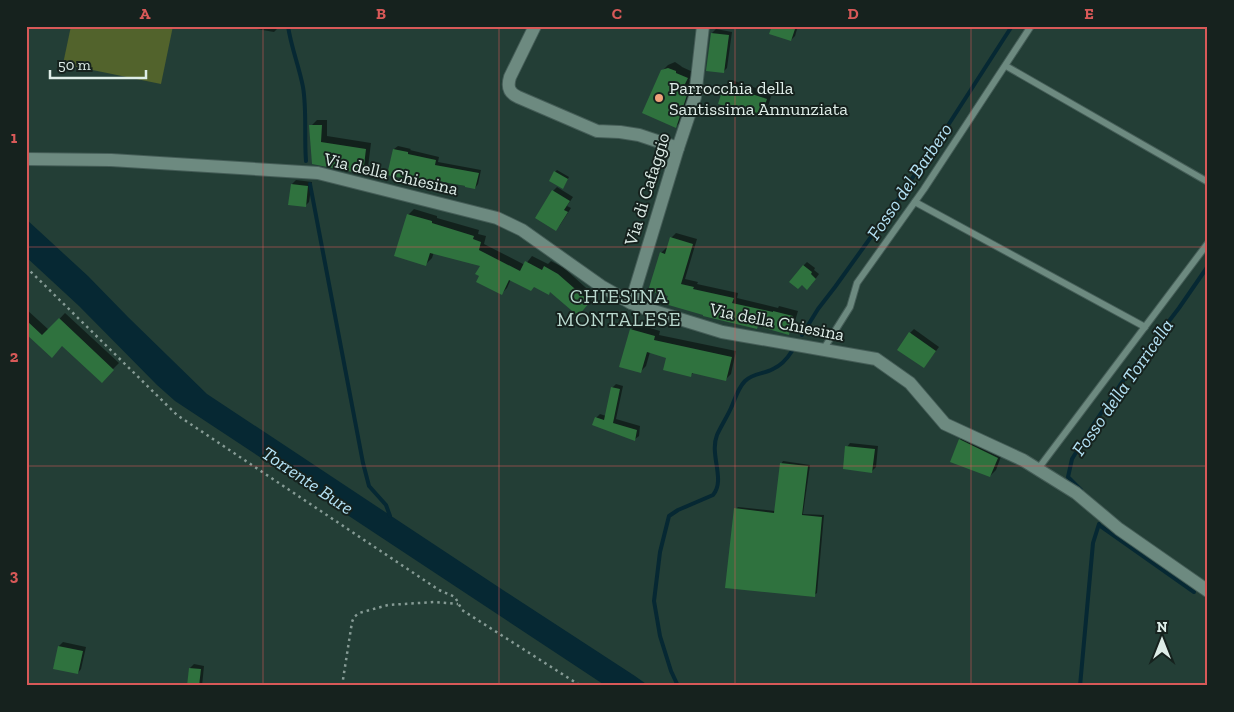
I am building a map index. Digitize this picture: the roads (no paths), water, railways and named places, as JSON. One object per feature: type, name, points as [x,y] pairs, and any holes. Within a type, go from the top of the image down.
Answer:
[{"type":"street","points":[[535,26],[510,78],[508,86],[512,93],[597,131],[639,135],[678,148]]},
{"type":"street","name":"Via di Cafaggio","points":[[631,303],[696,91],[703,26]]},
{"type":"street","name":"Via della Chiesina","points":[[26,158],[111,160],[304,172],[329,176],[497,218],[522,230],[601,286],[631,303],[722,332],[876,359],[910,383],[945,424],[1023,460],[1076,493],[1119,529],[1208,591]]},
{"type":"lane","points":[[824,350],[850,307],[857,283],[915,202],[1031,26]]},
{"type":"lane","points":[[1006,66],[1208,182]]},
{"type":"lane","points":[[915,202],[1145,327]]},
{"type":"lane","points":[[1038,469],[1208,243]]},
{"type":"water","name":"Torrente Bure","points":[[26,219],[88,276],[207,394],[649,686],[606,686],[175,401],[79,306],[26,257]]},
{"type":"waterway","points":[[288,26],[303,87],[306,161]]},
{"type":"waterway","name":"Fosso del Barbero","points":[[802,335],[818,309],[894,205],[945,130],[1012,26]]},
{"type":"waterway","points":[[310,184],[363,463],[369,486],[386,505],[390,516]]},
{"type":"waterway","name":"Fosso della Torricella","points":[[1081,490],[1068,477],[1072,459],[1120,385],[1179,308],[1208,266]]},
{"type":"waterway","name":"Fosso del Barbero","points":[[678,686],[671,671],[660,636],[654,601],[660,552],[669,516],[678,510],[713,495],[717,489],[718,482],[715,443],[739,390],[748,378],[779,366],[792,351]]},
{"type":"waterway","name":"Fosso della Torricella","points":[[1080,686],[1093,543],[1099,524]]},
{"type":"waterway","points":[[1099,525],[1194,592]]},
{"type":"place","name":"Parrocchia della Santissima Annunziata","points":[[659,98]]},
{"type":"district","name":"CHIESINA MONTALESE","points":[[619,308]]}]
